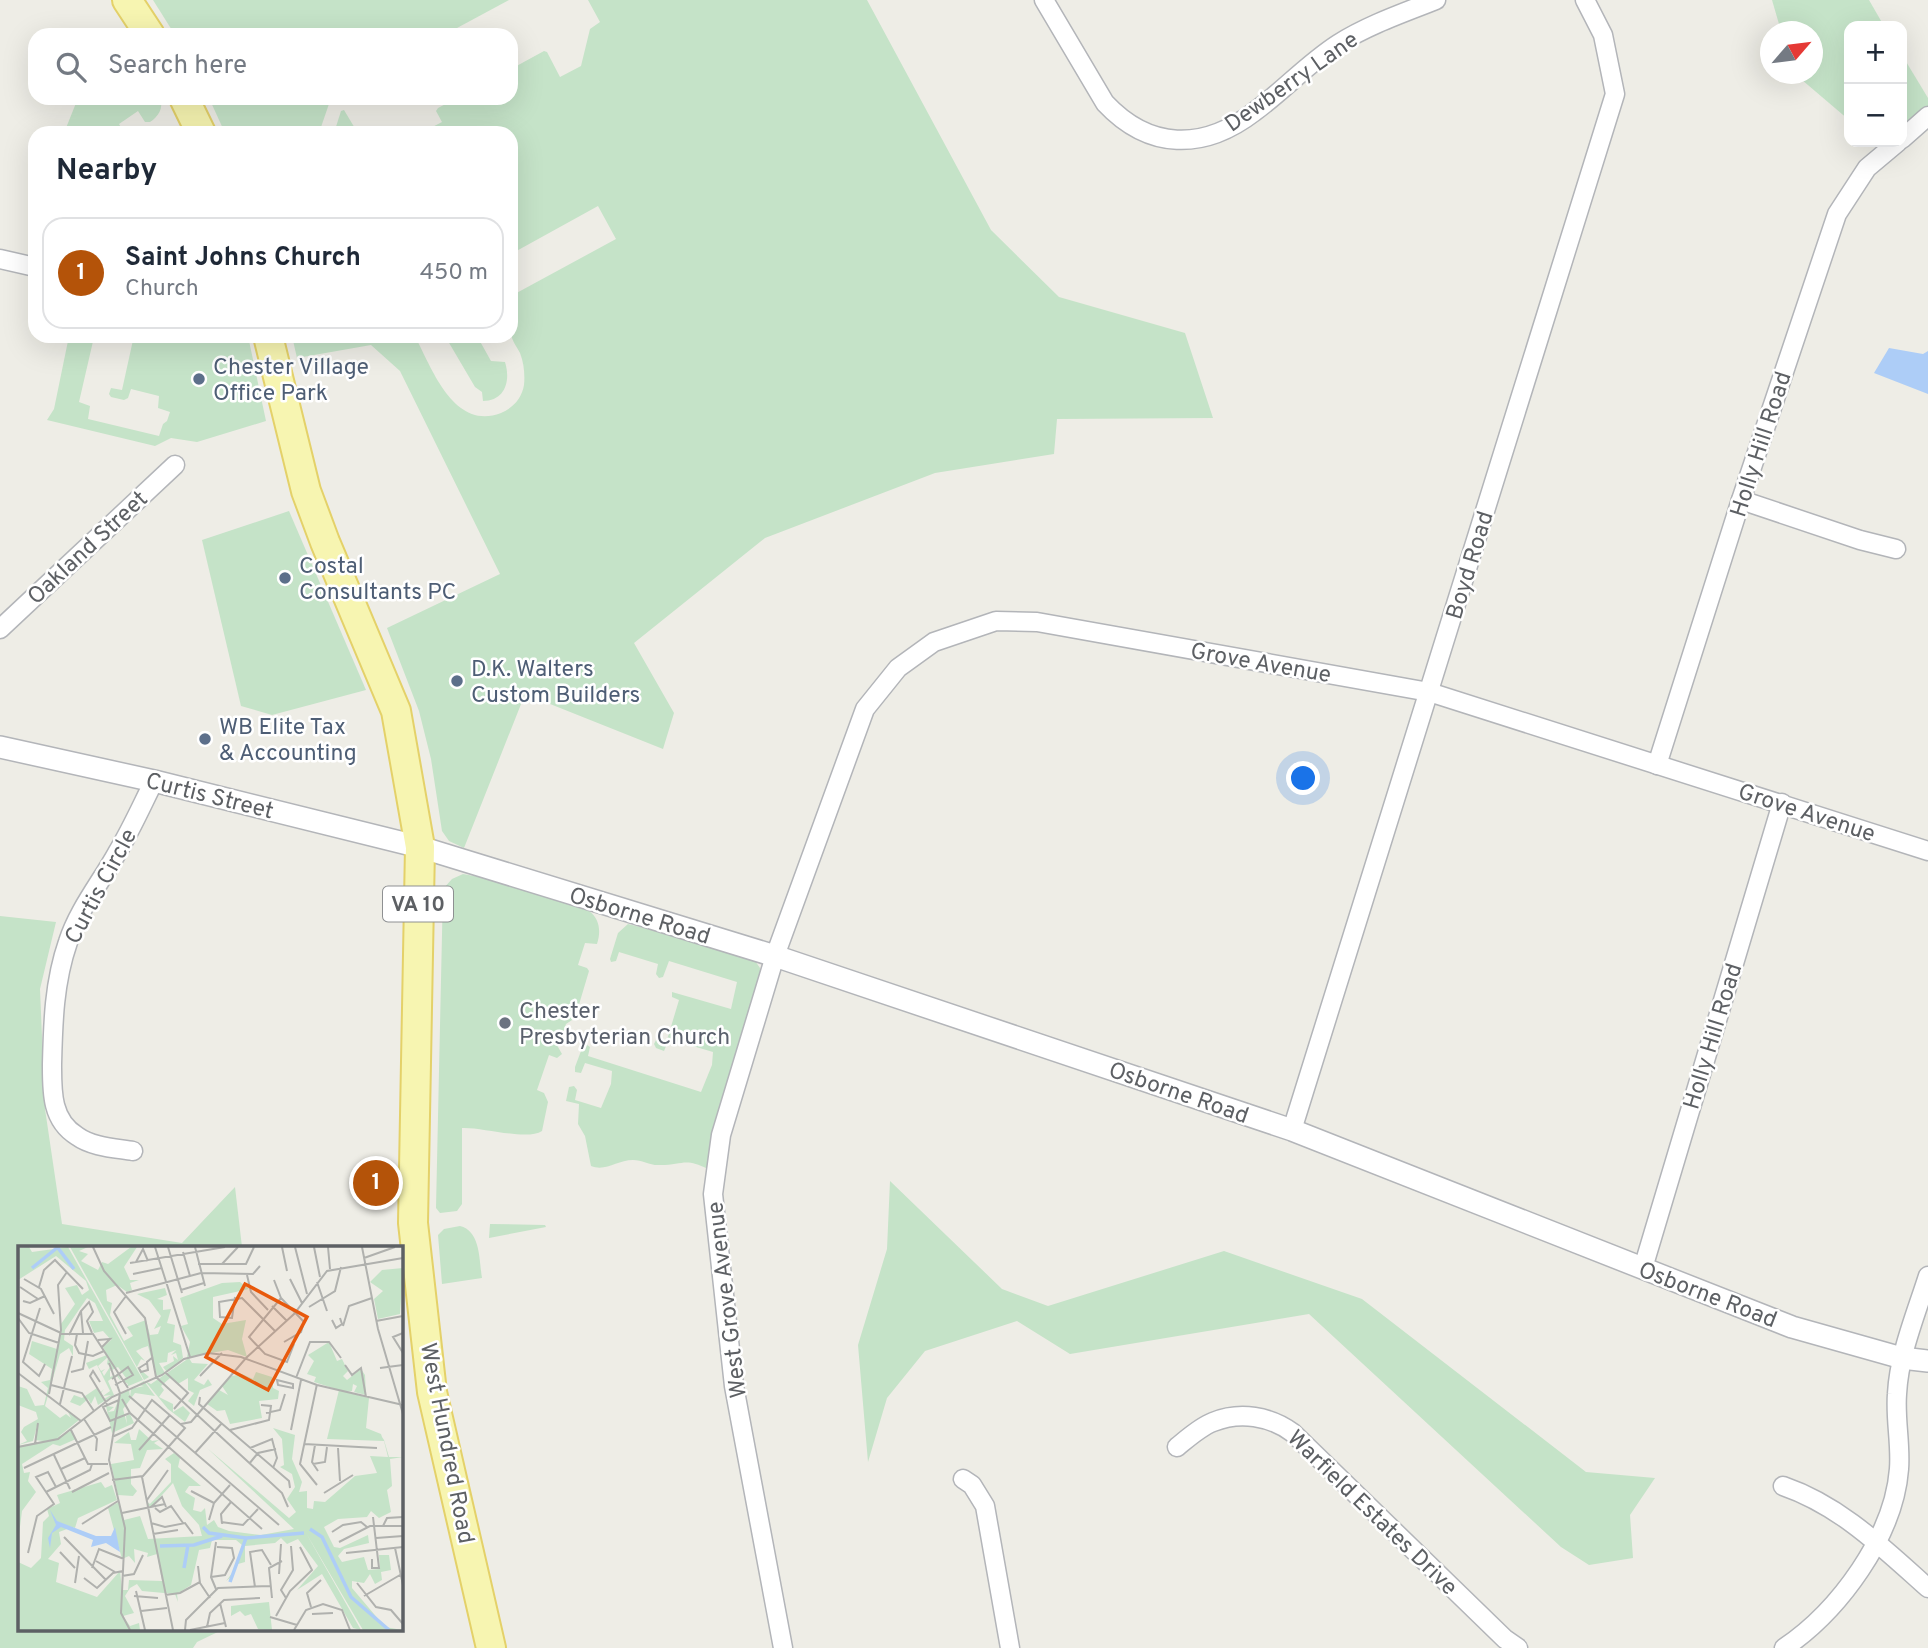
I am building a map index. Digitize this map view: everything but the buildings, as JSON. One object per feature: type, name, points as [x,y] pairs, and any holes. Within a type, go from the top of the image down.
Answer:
[{"type":"main road","points":[[127,0],[145,28]]},
{"type":"main road","points":[[187,105],[198,126]]},
{"type":"main road","name":"West Hundred Road","points":[[270,343],[306,491],[396,711],[419,847],[413,1223],[432,1391],[491,1648]]},
{"type":"street","name":"Dewberry Lane","points":[[1044,0],[1105,103],[1133,127],[1155,137],[1175,141],[1195,140],[1236,124],[1338,44],[1365,29],[1436,0]]},
{"type":"street","name":"Boyd Road","points":[[1292,1130],[1615,94],[1603,34],[1585,0]]},
{"type":"street","name":"Holly Hill Road","points":[[1907,134],[1928,116]]},
{"type":"street","name":"Holly Hill Road","points":[[1657,765],[1741,500],[1837,214],[1867,168],[1892,147]]},
{"type":"street","points":[[0,259],[28,265]]},
{"type":"street","name":"Oakland Street","points":[[0,629],[174,465]]},
{"type":"street","points":[[1741,500],[1860,540],[1896,549]]},
{"type":"street","name":"Grove Avenue","points":[[775,956],[865,709],[898,668],[934,642],[996,621],[1037,622],[1429,692],[1928,851]]},
{"type":"street","name":"Curtis Street","points":[[0,747],[154,781],[419,847]]},
{"type":"street","name":"Curtis Circle","points":[[133,1152],[88,1142],[76,1136],[58,1115],[52,1081],[53,1027],[55,995],[68,939],[154,781]]},
{"type":"street","name":"Holly Hill Road","points":[[1643,1268],[1782,803]]},
{"type":"street","name":"Osborne Road","points":[[419,847],[775,956],[1292,1130],[1792,1326],[1902,1358],[1928,1361]]},
{"type":"street","name":"West Grove Avenue","points":[[775,956],[721,1135],[713,1194],[734,1386],[783,1648]]},
{"type":"street","points":[[1784,1648],[1799,1638],[1830,1608],[1877,1543],[1896,1489],[1899,1468],[1897,1394],[1902,1358],[1928,1276]]},
{"type":"street","name":"Warfield Estates Drive","points":[[1177,1447],[1215,1421],[1244,1416],[1266,1418],[1280,1424],[1293,1433],[1505,1639],[1518,1648]]},
{"type":"street","points":[[963,1479],[972,1485],[985,1506],[1010,1648]]},
{"type":"street","points":[[1783,1486],[1808,1494],[1831,1506],[1928,1588]]},
{"type":"green space","points":[[153,0],[509,0],[457,28],[171,28]]},
{"type":"green space","points":[[588,0],[867,0],[991,230],[1059,297],[1185,333],[1213,418],[1057,419],[1054,454],[935,473],[765,538],[634,643],[674,713],[663,749],[525,694],[464,848],[449,841],[442,831],[431,759],[419,711],[387,628],[500,574],[400,371],[371,345],[297,358],[294,343],[418,343],[447,394],[470,413],[485,416],[501,413],[516,402],[524,385],[521,357],[514,343],[518,343],[518,292],[616,239],[598,206],[518,250],[518,126],[434,126],[442,122],[436,111],[444,105],[518,105],[518,65],[544,51],[560,77],[581,66],[590,29],[600,22]]},
{"type":"green space","points":[[1772,0],[1869,0],[1881,21],[1844,21],[1844,116],[1807,84],[1823,84],[1823,21],[1778,21]]},
{"type":"green space","points":[[1907,63],[1928,98],[1928,106],[1907,122]]},
{"type":"green space","points":[[75,105],[161,105],[158,115],[150,122],[145,122],[138,111],[119,124],[120,126],[67,126]]},
{"type":"green space","points":[[212,105],[329,105],[321,126],[222,126]]},
{"type":"green space","points":[[344,110],[354,126],[336,126],[341,111]]},
{"type":"green space","points":[[68,343],[93,343],[79,402],[90,406],[88,419],[159,436],[170,412],[158,408],[159,396],[131,389],[128,398],[124,400],[109,394],[111,388],[122,390],[132,343],[249,343],[266,421],[197,442],[171,438],[155,446],[47,420],[54,409]]},
{"type":"green space","points":[[449,343],[481,343],[491,361],[505,362],[506,383],[497,398],[483,401],[482,392],[475,387]]},
{"type":"green space","points":[[289,511],[366,690],[272,715],[241,706],[202,540]]},
{"type":"green space","points":[[463,874],[485,878],[589,911],[599,926],[599,935],[597,944],[585,943],[578,965],[589,971],[575,1018],[566,1024],[558,1047],[562,1054],[557,1058],[549,1055],[537,1090],[544,1093],[548,1102],[542,1131],[526,1135],[462,1128],[462,1204],[457,1211],[440,1213],[436,1208],[443,889],[452,879]]},
{"type":"green space","points":[[0,916],[56,922],[40,989],[45,1109],[62,1224],[182,1243],[235,1187],[242,1246],[18,1246],[18,1630],[222,1630],[197,1642],[193,1648],[0,1648]]},
{"type":"green space","points":[[628,924],[751,955],[760,968],[761,975],[708,1169],[689,1162],[657,1165],[633,1160],[602,1168],[591,1166],[585,1136],[578,1124],[579,1104],[566,1101],[569,1087],[574,1086],[577,1090],[575,1100],[601,1108],[611,1084],[612,1071],[585,1063],[581,1073],[575,1072],[584,1043],[590,1047],[588,1056],[701,1092],[712,1065],[713,1052],[669,1039],[664,1051],[656,1048],[654,1044],[657,1038],[667,1040],[679,1000],[672,997],[672,992],[731,1009],[737,982],[669,961],[663,977],[659,978],[656,974],[658,964],[619,952],[616,961],[611,962],[618,933]]},
{"type":"green space","points":[[890,1181],[1002,1289],[1048,1306],[1224,1251],[1362,1299],[1586,1472],[1655,1478],[1630,1515],[1633,1558],[1589,1565],[1561,1547],[1309,1314],[1070,1354],[1017,1321],[925,1351],[887,1398],[868,1462],[858,1345],[887,1249]]},
{"type":"green space","points":[[490,1224],[545,1225],[546,1227],[489,1238]]},
{"type":"green space","points":[[460,1226],[467,1229],[475,1240],[482,1278],[442,1284],[438,1235],[444,1229]]},
{"type":"water","points":[[1889,348],[1923,354],[1928,351],[1928,394],[1874,373]]},
{"type":"place","name":"Chester Village Office Park","points":[[199,379]]},
{"type":"place","name":"Costal Consultants PC","points":[[285,578]]},
{"type":"place","name":"D.K. Walters Custom Builders","points":[[457,681]]},
{"type":"place","name":"WB Elite Tax & Accounting","points":[[205,739]]},
{"type":"place","name":"Chester Presbyterian Church","points":[[505,1023]]},
{"type":"place","name":"Saint Johns Church","points":[[376,1183]]}]
